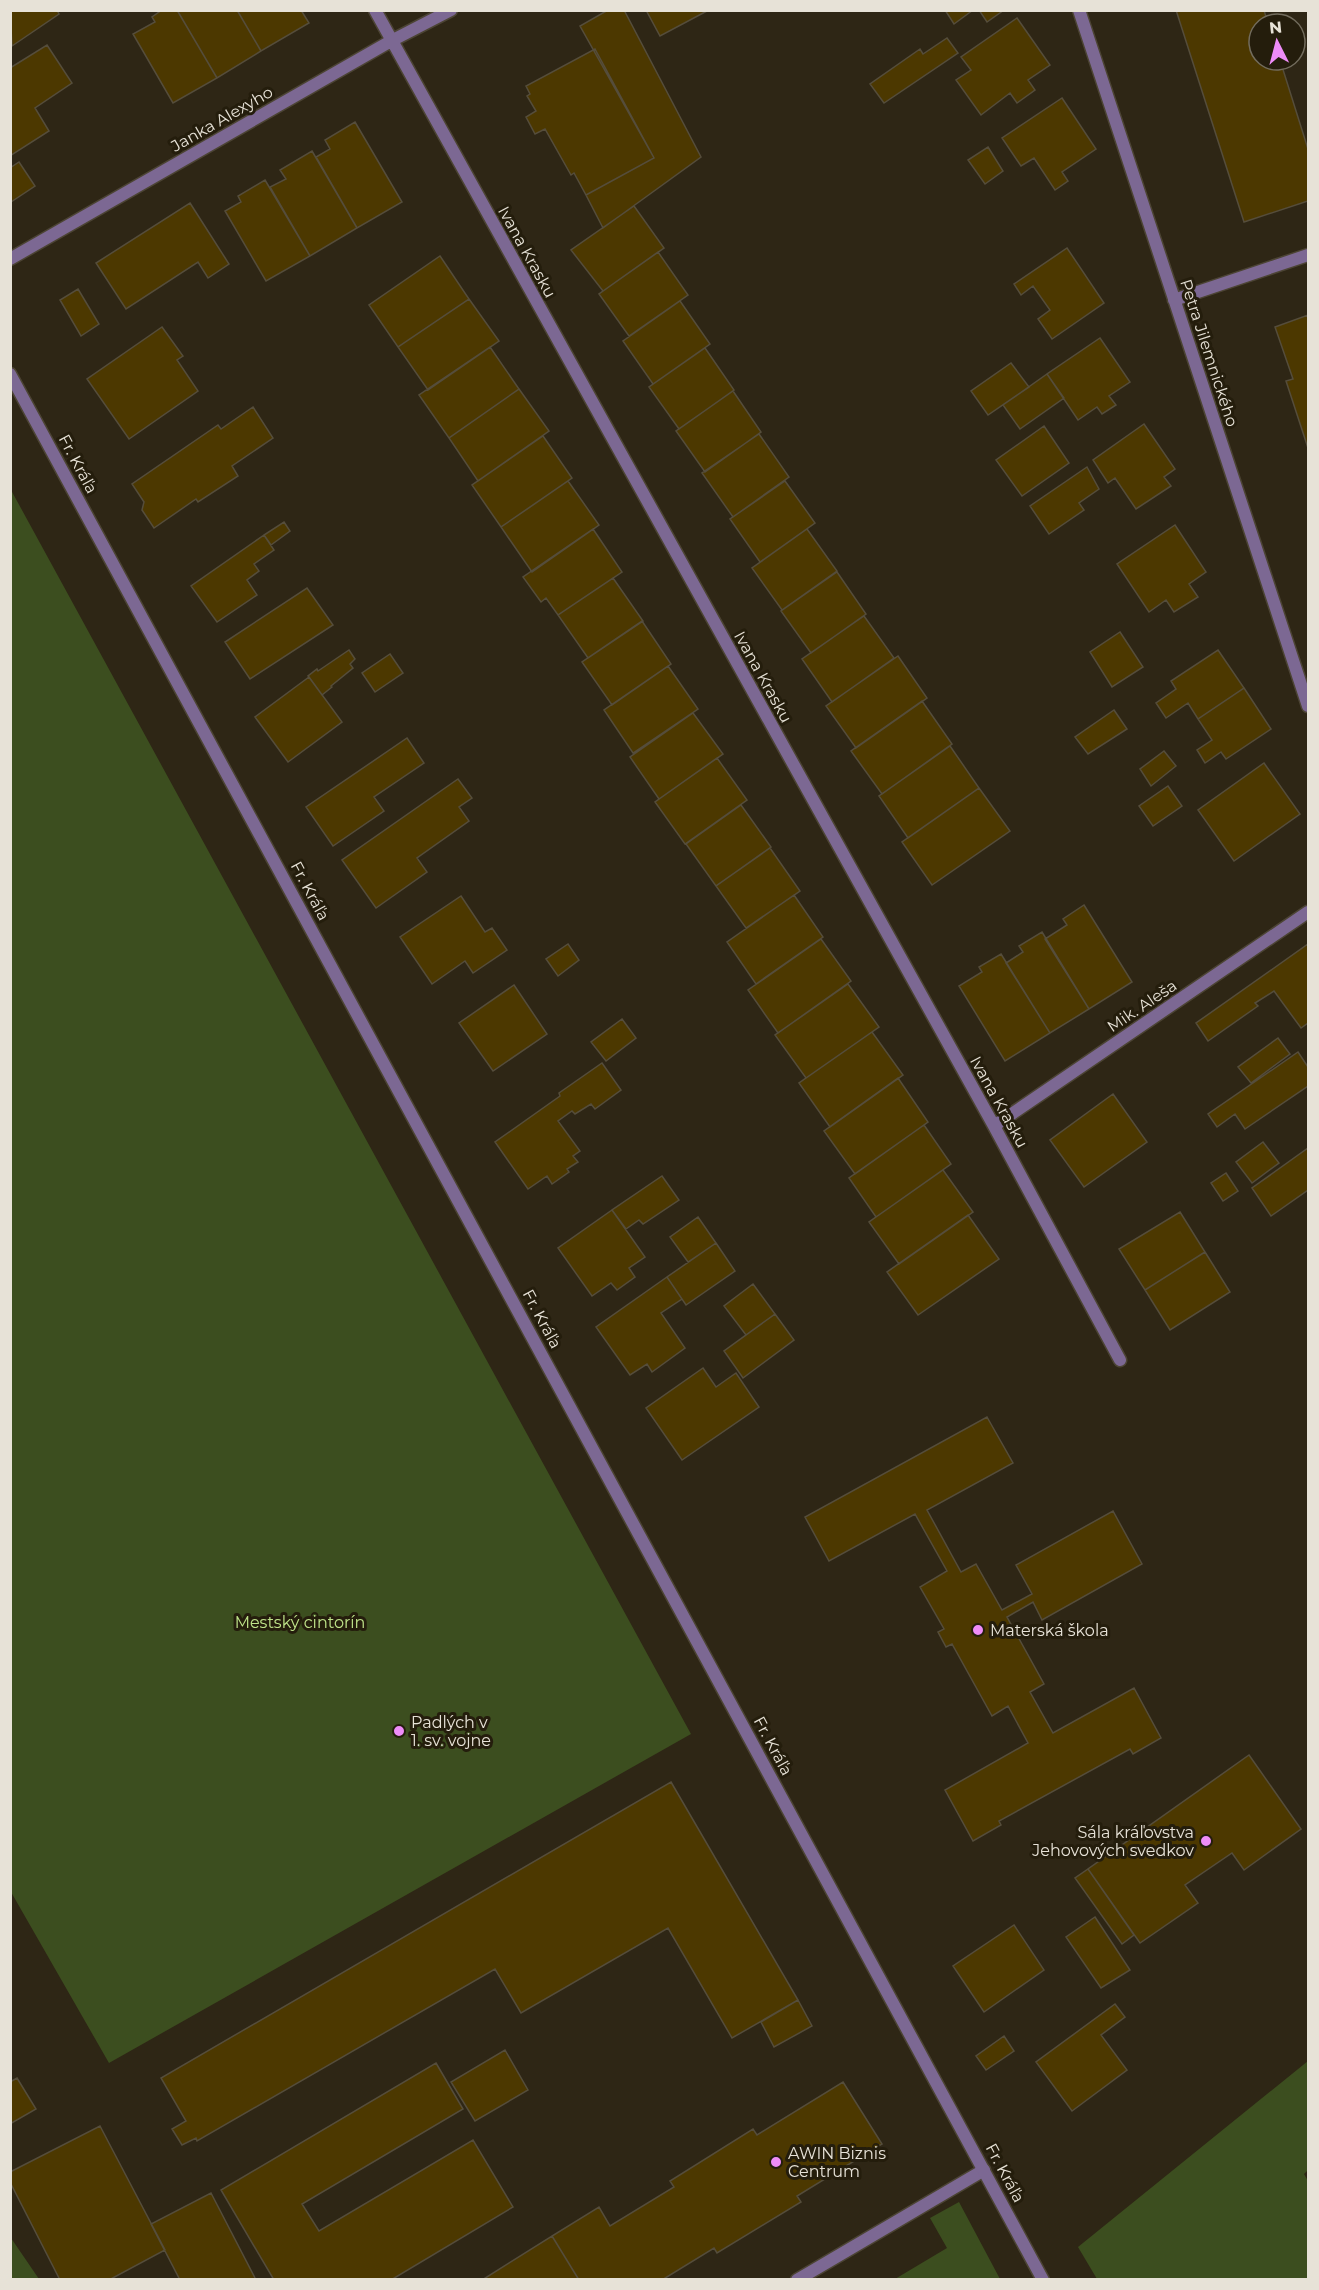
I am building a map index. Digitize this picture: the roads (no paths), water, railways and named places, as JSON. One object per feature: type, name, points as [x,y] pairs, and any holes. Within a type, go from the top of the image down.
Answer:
[{"type":"street","name":"Ivana Krasku","points":[[375,10],[994,1126],[1120,1360]]},
{"type":"street","name":"Janka Alexyho","points":[[10,259],[391,41],[451,10]]},
{"type":"street","name":"Petra Jilemnického","points":[[1079,10],[1308,706]]},
{"type":"street","points":[[1174,300],[1308,255]]},
{"type":"street","name":"Fr. Kráľa","points":[[10,374],[1043,2280]]},
{"type":"street","name":"Mik. Aleša","points":[[994,1126],[1308,912]]},
{"type":"street","points":[[797,2280],[984,2170]]},
{"type":"place","name":"Materská škola","points":[[978,1630]]},
{"type":"place","name":"Padlých v 1. sv. vojne","points":[[399,1731]]},
{"type":"place","name":"Sála kráľovstva Jehovových svedkov","points":[[1206,1841]]},
{"type":"place","name":"AWIN Biznis Centrum","points":[[776,2162]]},
{"type":"park label","name":"Mestský cintorín","points":[[300,1622]]}]
